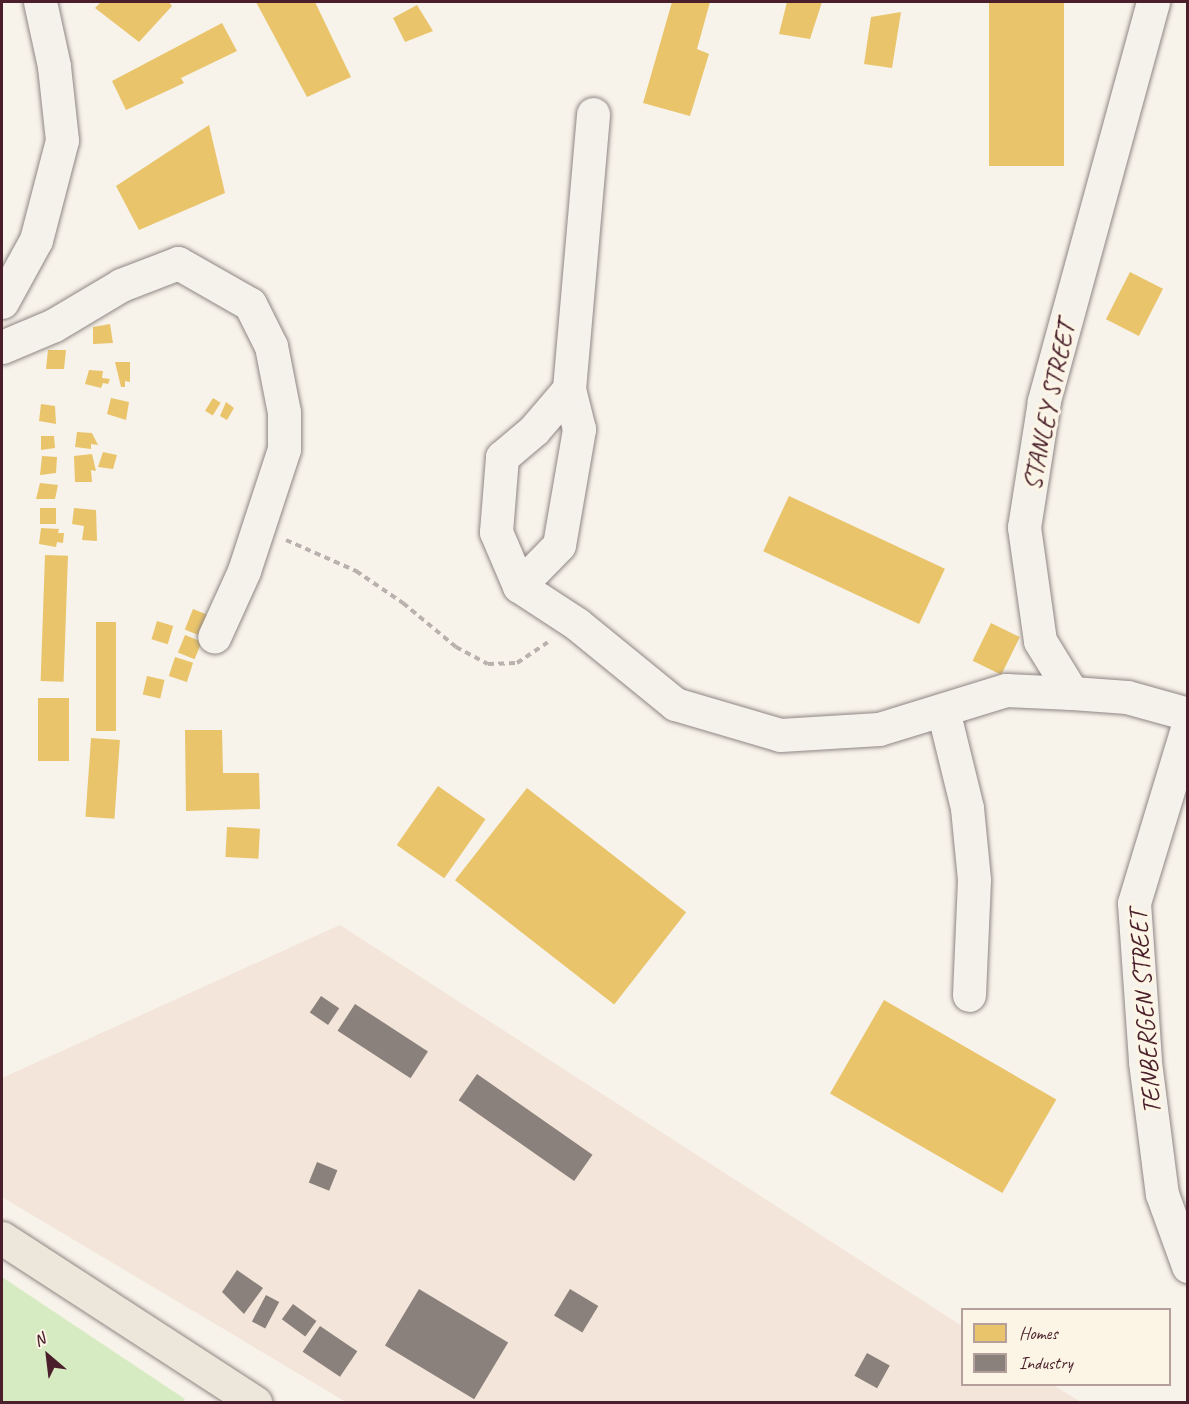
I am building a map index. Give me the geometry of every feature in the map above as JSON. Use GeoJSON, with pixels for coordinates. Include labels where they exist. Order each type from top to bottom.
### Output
{"type":"FeatureCollection","features":[{"type":"Feature","properties":{"kind":"main road"},"geometry":{"type":"LineString","coordinates":[[2,1238],[255,1402]]}},
{"type":"Feature","properties":{"kind":"street"},"geometry":{"type":"LineString","coordinates":[[2,303],[36,240],[62,140],[54,66],[40,2]]}},
{"type":"Feature","properties":{"kind":"street","name":"STANLEY STREET"},"geometry":{"type":"LineString","coordinates":[[1072,693],[1040,641],[1024,527],[1044,401],[1153,2]]}},
{"type":"Feature","properties":{"kind":"street"},"geometry":{"type":"LineString","coordinates":[[519,586],[559,545],[579,429],[569,389],[593,114]]}},
{"type":"Feature","properties":{"kind":"street"},"geometry":{"type":"LineString","coordinates":[[2,347],[54,325],[121,285],[178,263],[250,304],[271,346],[284,412],[284,449],[260,527],[214,637]]}},
{"type":"Feature","properties":{"kind":"street"},"geometry":{"type":"LineString","coordinates":[[569,389],[534,430],[502,457],[496,532],[519,586],[576,624],[675,704],[780,735],[879,729],[1006,690],[1127,698],[1188,714]]}},
{"type":"Feature","properties":{"kind":"street"},"geometry":{"type":"LineString","coordinates":[[943,710],[967,808],[974,880],[969,995]]}},
{"type":"Feature","properties":{"kind":"street","name":"TENBERGEN STREET"},"geometry":{"type":"LineString","coordinates":[[1188,724],[1134,903],[1145,1062],[1162,1194],[1188,1266]]}},
{"type":"Feature","properties":{"kind":"path"},"geometry":{"type":"LineString","coordinates":[[260,527],[356,571],[403,603],[456,647],[488,664],[517,663],[576,624]]}},
{"type":"Feature","properties":{"kind":"shaded area"},"geometry":{"type":"Polygon","coordinates":[[[340,925],[961,1325],[961,1386],[1055,1386],[1081,1402],[346,1402],[2,1197],[2,1078],[340,925]]]}},
{"type":"Feature","properties":{"kind":"green space"},"geometry":{"type":"Polygon","coordinates":[[[2,1277],[185,1399],[182,1402],[2,1402],[2,1277]]]}},
{"type":"Feature","properties":{"kind":"building: Homes"},"geometry":{"type":"Polygon","coordinates":[[[101,2],[169,2],[172,6],[139,42],[95,8],[101,2]]]}},
{"type":"Feature","properties":{"kind":"building: Homes"},"geometry":{"type":"Polygon","coordinates":[[[256,2],[315,2],[351,77],[307,97],[256,2]]]}},
{"type":"Feature","properties":{"kind":"building: Homes"},"geometry":{"type":"Polygon","coordinates":[[[672,2],[710,2],[697,49],[709,54],[690,116],[643,103],[672,2]]]}},
{"type":"Feature","properties":{"kind":"building: Homes"},"geometry":{"type":"Polygon","coordinates":[[[787,2],[822,2],[810,39],[779,34],[787,2]]]}},
{"type":"Feature","properties":{"kind":"building: Homes"},"geometry":{"type":"Polygon","coordinates":[[[989,2],[1064,2],[1064,166],[989,166],[989,2]]]}},
{"type":"Feature","properties":{"kind":"building: Homes"},"geometry":{"type":"Polygon","coordinates":[[[417,5],[433,31],[405,42],[393,18],[417,5]]]}},
{"type":"Feature","properties":{"kind":"building: Homes"},"geometry":{"type":"Polygon","coordinates":[[[901,12],[892,68],[864,64],[871,17],[901,12]]]}},
{"type":"Feature","properties":{"kind":"building: Homes"},"geometry":{"type":"Polygon","coordinates":[[[222,23],[237,51],[181,78],[184,83],[126,110],[112,81],[222,23]]]}},
{"type":"Feature","properties":{"kind":"building: Homes"},"geometry":{"type":"Polygon","coordinates":[[[209,125],[225,193],[139,230],[116,186],[209,125]]]}},
{"type":"Feature","properties":{"kind":"building: Homes"},"geometry":{"type":"Polygon","coordinates":[[[1130,272],[1163,289],[1139,336],[1106,319],[1130,272]]]}},
{"type":"Feature","properties":{"kind":"building: Homes"},"geometry":{"type":"Polygon","coordinates":[[[110,324],[113,343],[93,344],[93,327],[110,324]]]}},
{"type":"Feature","properties":{"kind":"building: Homes"},"geometry":{"type":"Polygon","coordinates":[[[48,350],[66,350],[64,369],[46,369],[48,350]]]}},
{"type":"Feature","properties":{"kind":"building: Homes"},"geometry":{"type":"Polygon","coordinates":[[[115,362],[130,362],[130,382],[125,381],[125,387],[121,387],[115,362]]]}},
{"type":"Feature","properties":{"kind":"building: Homes"},"geometry":{"type":"Polygon","coordinates":[[[89,370],[103,371],[102,378],[110,379],[108,384],[103,383],[101,388],[85,384],[89,370]]]}},
{"type":"Feature","properties":{"kind":"building: Homes"},"geometry":{"type":"Polygon","coordinates":[[[111,398],[129,402],[126,420],[107,414],[111,398]]]}},
{"type":"Feature","properties":{"kind":"building: Homes"},"geometry":{"type":"Polygon","coordinates":[[[213,398],[221,403],[213,415],[205,411],[213,398]]]}},
{"type":"Feature","properties":{"kind":"building: Homes"},"geometry":{"type":"Polygon","coordinates":[[[226,402],[234,408],[227,420],[220,416],[226,402]]]}},
{"type":"Feature","properties":{"kind":"building: Homes"},"geometry":{"type":"Polygon","coordinates":[[[41,404],[55,406],[56,424],[39,421],[41,404]]]}},
{"type":"Feature","properties":{"kind":"building: Homes"},"geometry":{"type":"Polygon","coordinates":[[[77,432],[92,433],[98,445],[91,444],[91,449],[75,447],[77,432]]]}},
{"type":"Feature","properties":{"kind":"building: Homes"},"geometry":{"type":"Polygon","coordinates":[[[41,436],[54,436],[55,448],[41,450],[41,436]]]}},
{"type":"Feature","properties":{"kind":"building: Homes"},"geometry":{"type":"Polygon","coordinates":[[[103,452],[117,455],[113,469],[98,467],[103,452]]]}},
{"type":"Feature","properties":{"kind":"building: Homes"},"geometry":{"type":"Polygon","coordinates":[[[92,454],[96,471],[91,470],[92,482],[75,482],[74,456],[92,454]]]}},
{"type":"Feature","properties":{"kind":"building: Homes"},"geometry":{"type":"Polygon","coordinates":[[[42,456],[57,457],[56,473],[40,475],[42,456]]]}},
{"type":"Feature","properties":{"kind":"building: Homes"},"geometry":{"type":"Polygon","coordinates":[[[40,483],[58,485],[55,499],[36,499],[40,483]]]}},
{"type":"Feature","properties":{"kind":"building: Homes"},"geometry":{"type":"Polygon","coordinates":[[[789,496],[945,569],[919,624],[763,551],[789,496]]]}},
{"type":"Feature","properties":{"kind":"building: Homes"},"geometry":{"type":"Polygon","coordinates":[[[40,508],[56,508],[56,524],[40,524],[40,508]]]}},
{"type":"Feature","properties":{"kind":"building: Homes"},"geometry":{"type":"Polygon","coordinates":[[[74,508],[96,510],[97,541],[82,540],[84,526],[72,524],[74,508]]]}},
{"type":"Feature","properties":{"kind":"building: Homes"},"geometry":{"type":"Polygon","coordinates":[[[41,528],[59,529],[58,533],[64,533],[63,543],[57,542],[56,547],[39,544],[41,528]]]}},
{"type":"Feature","properties":{"kind":"building: Homes"},"geometry":{"type":"Polygon","coordinates":[[[45,555],[68,556],[64,682],[41,681],[45,555]]]}},
{"type":"Feature","properties":{"kind":"building: Homes"},"geometry":{"type":"Polygon","coordinates":[[[193,609],[210,616],[201,636],[185,629],[193,609]]]}},
{"type":"Feature","properties":{"kind":"building: Homes"},"geometry":{"type":"Polygon","coordinates":[[[157,621],[173,626],[168,644],[151,639],[157,621]]]}},
{"type":"Feature","properties":{"kind":"building: Homes"},"geometry":{"type":"Polygon","coordinates":[[[96,622],[116,622],[116,731],[96,731],[96,622]]]}},
{"type":"Feature","properties":{"kind":"building: Homes"},"geometry":{"type":"Polygon","coordinates":[[[991,623],[1020,637],[1001,675],[973,661],[991,623]]]}},
{"type":"Feature","properties":{"kind":"building: Homes"},"geometry":{"type":"Polygon","coordinates":[[[185,635],[202,642],[195,659],[178,653],[185,635]]]}},
{"type":"Feature","properties":{"kind":"building: Homes"},"geometry":{"type":"Polygon","coordinates":[[[175,657],[193,663],[187,682],[169,676],[175,657]]]}},
{"type":"Feature","properties":{"kind":"building: Homes"},"geometry":{"type":"Polygon","coordinates":[[[147,676],[165,680],[160,699],[143,695],[147,676]]]}},
{"type":"Feature","properties":{"kind":"building: Homes"},"geometry":{"type":"Polygon","coordinates":[[[38,698],[69,698],[69,761],[38,761],[38,698]]]}},
{"type":"Feature","properties":{"kind":"building: Homes"},"geometry":{"type":"Polygon","coordinates":[[[185,730],[222,730],[223,773],[259,773],[260,809],[186,811],[185,730]]]}},
{"type":"Feature","properties":{"kind":"building: Homes"},"geometry":{"type":"Polygon","coordinates":[[[91,738],[120,740],[114,819],[85,817],[91,738]]]}},
{"type":"Feature","properties":{"kind":"building: Homes"},"geometry":{"type":"Polygon","coordinates":[[[438,786],[486,819],[444,878],[397,845],[438,786]]]}},
{"type":"Feature","properties":{"kind":"building: Homes"},"geometry":{"type":"Polygon","coordinates":[[[527,788],[686,912],[614,1005],[455,880],[527,788]]]}},
{"type":"Feature","properties":{"kind":"building: Homes"},"geometry":{"type":"Polygon","coordinates":[[[227,827],[260,829],[258,859],[225,857],[227,827]]]}},
{"type":"Feature","properties":{"kind":"building: Homes"},"geometry":{"type":"Polygon","coordinates":[[[884,1000],[1056,1100],[1002,1193],[830,1094],[884,1000]]]}},
{"type":"Feature","properties":{"kind":"building: Industry"},"geometry":{"type":"Polygon","coordinates":[[[321,996],[339,1008],[328,1025],[310,1013],[321,996]]]}},
{"type":"Feature","properties":{"kind":"building: Industry"},"geometry":{"type":"Polygon","coordinates":[[[355,1004],[428,1051],[411,1078],[338,1031],[355,1004]]]}},
{"type":"Feature","properties":{"kind":"building: Industry"},"geometry":{"type":"Polygon","coordinates":[[[477,1074],[593,1155],[574,1181],[459,1100],[477,1074]]]}},
{"type":"Feature","properties":{"kind":"building: Industry"},"geometry":{"type":"Polygon","coordinates":[[[317,1162],[337,1170],[329,1191],[309,1182],[317,1162]]]}},
{"type":"Feature","properties":{"kind":"building: Industry"},"geometry":{"type":"Polygon","coordinates":[[[237,1270],[263,1288],[244,1314],[222,1292],[237,1270]]]}},
{"type":"Feature","properties":{"kind":"building: Industry"},"geometry":{"type":"Polygon","coordinates":[[[419,1289],[508,1343],[474,1399],[385,1346],[419,1289]]]}},
{"type":"Feature","properties":{"kind":"building: Industry"},"geometry":{"type":"Polygon","coordinates":[[[570,1289],[598,1306],[582,1333],[554,1316],[570,1289]]]}},
{"type":"Feature","properties":{"kind":"building: Industry"},"geometry":{"type":"Polygon","coordinates":[[[266,1295],[279,1302],[265,1329],[252,1321],[266,1295]]]}},
{"type":"Feature","properties":{"kind":"building: Industry"},"geometry":{"type":"Polygon","coordinates":[[[293,1304],[316,1321],[305,1336],[282,1319],[293,1304]]]}},
{"type":"Feature","properties":{"kind":"building: Industry"},"geometry":{"type":"Polygon","coordinates":[[[320,1326],[357,1351],[340,1377],[303,1352],[320,1326]]]}},
{"type":"Feature","properties":{"kind":"building: Industry"},"geometry":{"type":"Polygon","coordinates":[[[867,1353],[890,1366],[877,1388],[854,1376],[867,1353]]]}}]}
